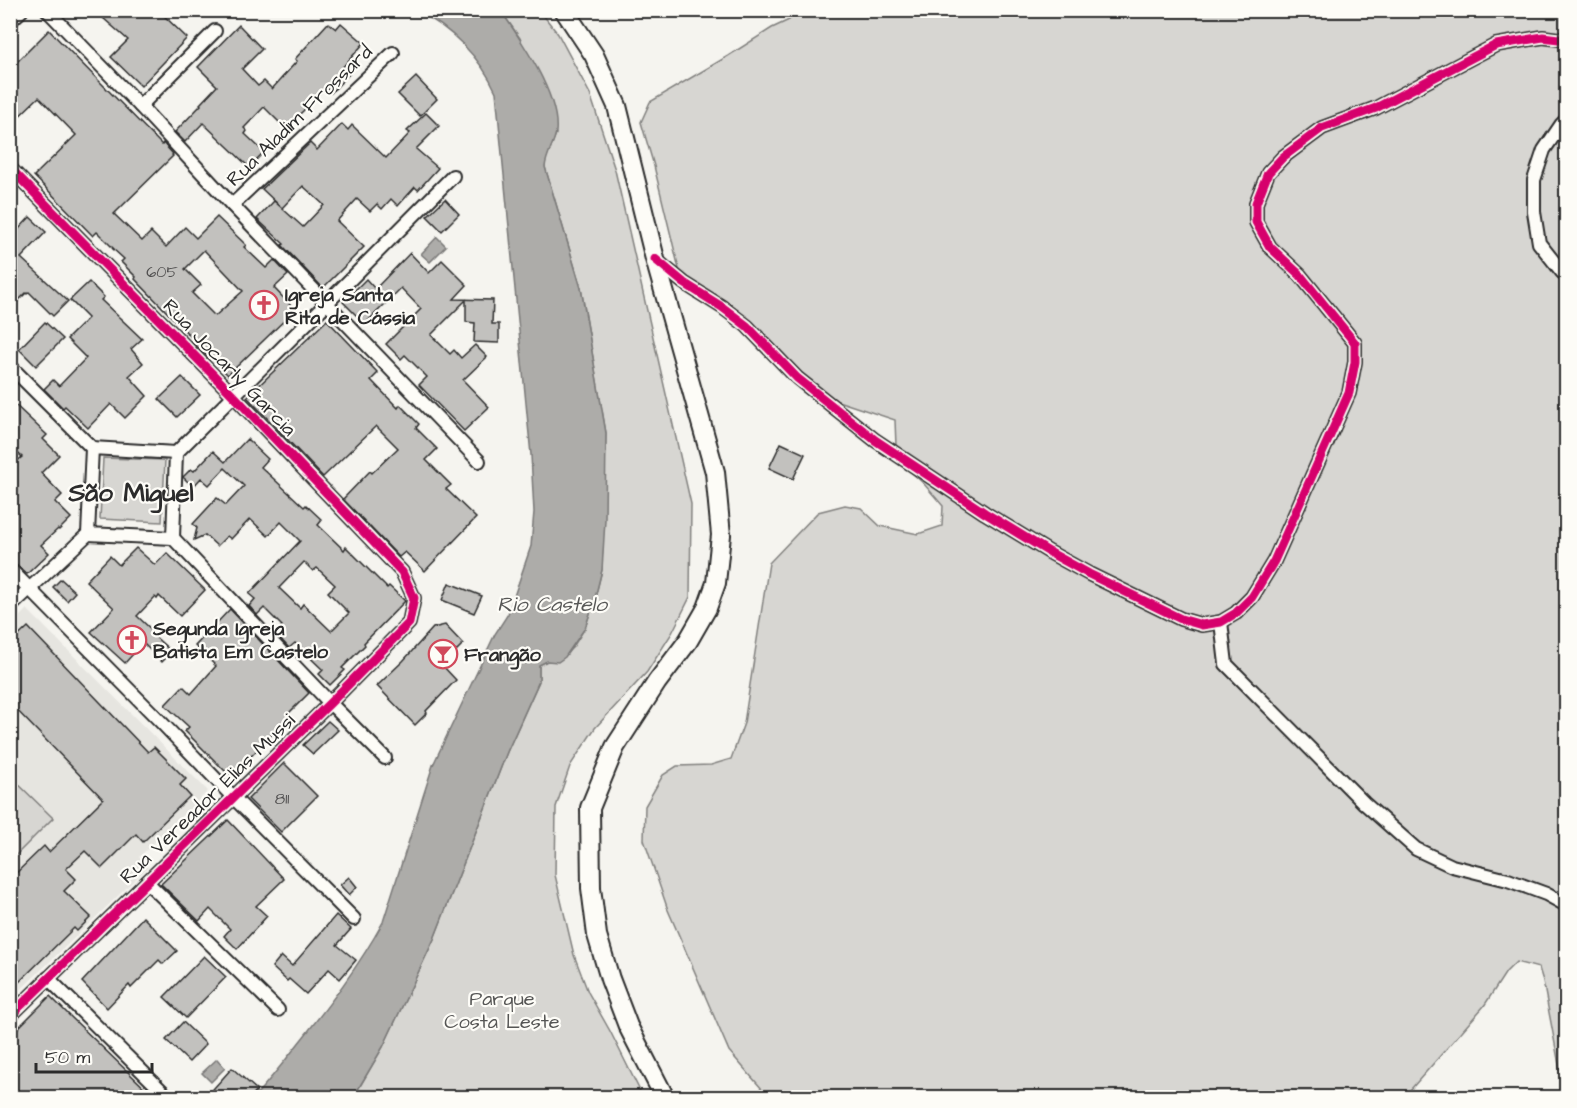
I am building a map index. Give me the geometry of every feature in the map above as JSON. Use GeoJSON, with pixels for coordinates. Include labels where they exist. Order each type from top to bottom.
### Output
{"type":"FeatureCollection","features":[{"type":"Feature","properties":{"kind":"main road"},"geometry":{"type":"LineString","coordinates":[[564,10],[594,55],[617,106],[655,259],[715,472],[721,535],[716,583],[707,608],[688,641],[657,682],[615,747],[590,808],[591,888],[597,935],[610,979],[628,1026],[665,1098]]}},
{"type":"Feature","properties":{"kind":"street"},"geometry":{"type":"LineString","coordinates":[[10,21],[22,10]]}},
{"type":"Feature","properties":{"kind":"street"},"geometry":{"type":"LineString","coordinates":[[47,10],[479,461]]}},
{"type":"Feature","properties":{"kind":"street"},"geometry":{"type":"LineString","coordinates":[[140,106],[215,31]]}},
{"type":"Feature","properties":{"kind":"street"},"geometry":{"type":"LineString","coordinates":[[655,259],[684,283],[747,326],[797,378],[875,440],[985,513],[1089,574],[1181,619],[1202,625],[1221,622],[1236,613],[1252,597],[1274,561],[1349,393],[1355,362],[1355,343],[1300,275],[1270,247],[1256,222],[1256,203],[1268,173],[1283,157],[1322,128],[1376,108],[1496,45],[1543,37],[1566,40]]}},
{"type":"Feature","properties":{"kind":"street","name":"Rua Aladim Frossard"},"geometry":{"type":"LineString","coordinates":[[232,205],[393,53]]}},
{"type":"Feature","properties":{"kind":"street"},"geometry":{"type":"LineString","coordinates":[[1566,120],[1544,150],[1534,180],[1534,212],[1539,243],[1566,275]]}},
{"type":"Feature","properties":{"kind":"street","name":"Rua Jocarly Garcia"},"geometry":{"type":"LineString","coordinates":[[10,168],[402,572],[414,598]]}},
{"type":"Feature","properties":{"kind":"street"},"geometry":{"type":"LineString","coordinates":[[173,538],[176,453],[453,176]]}},
{"type":"Feature","properties":{"kind":"street"},"geometry":{"type":"LineString","coordinates":[[10,366],[92,448],[176,453]]}},
{"type":"Feature","properties":{"kind":"street"},"geometry":{"type":"LineString","coordinates":[[10,607],[88,534],[92,448]]}},
{"type":"Feature","properties":{"kind":"street"},"geometry":{"type":"LineString","coordinates":[[88,534],[173,538],[385,758]]}},
{"type":"Feature","properties":{"kind":"street"},"geometry":{"type":"LineString","coordinates":[[10,569],[354,919]]}},
{"type":"Feature","properties":{"kind":"street","name":"Rua Vereador Elias Mussi"},"geometry":{"type":"LineString","coordinates":[[10,1016],[410,623],[414,598]]}},
{"type":"Feature","properties":{"kind":"street"},"geometry":{"type":"LineString","coordinates":[[1221,622],[1226,664],[1364,802],[1416,849],[1452,866],[1537,890],[1566,905]]}},
{"type":"Feature","properties":{"kind":"street"},"geometry":{"type":"LineString","coordinates":[[147,882],[278,1010]]}},
{"type":"Feature","properties":{"kind":"street"},"geometry":{"type":"LineString","coordinates":[[48,978],[169,1098]]}},
{"type":"Feature","properties":{"kind":"shaded area"},"geometry":{"type":"Polygon","coordinates":[[[27,609],[208,791],[139,857],[148,867],[11,999],[10,626],[27,609]]]}},
{"type":"Feature","properties":{"kind":"green space","name":"Parque Costa Leste"},"geometry":{"type":"Polygon","coordinates":[[[501,11],[540,11],[558,34],[590,94],[615,170],[691,504],[690,597],[672,633],[647,672],[595,728],[570,766],[556,807],[555,875],[574,955],[588,992],[643,1097],[353,1098],[383,1047],[434,939],[507,752],[539,681],[539,665],[547,661],[558,661],[573,647],[585,628],[602,570],[606,433],[581,288],[545,167],[545,161],[556,134],[520,38],[501,11]]]}},
{"type":"Feature","properties":{"kind":"green space"},"geometry":{"type":"Polygon","coordinates":[[[799,11],[1566,11],[1566,1090],[1564,1091],[1539,968],[1516,962],[1506,972],[1484,1006],[1404,1097],[769,1097],[729,1051],[668,910],[644,840],[645,806],[663,775],[677,766],[711,765],[731,759],[744,723],[769,563],[818,512],[845,505],[861,508],[880,526],[918,534],[942,526],[943,506],[906,467],[896,446],[895,420],[814,393],[737,318],[685,283],[679,269],[641,122],[650,102],[789,20],[799,11]]]}},
{"type":"Feature","properties":{"kind":"green space"},"geometry":{"type":"Polygon","coordinates":[[[103,458],[165,460],[162,522],[100,519],[103,458]]]}},
{"type":"Feature","properties":{"kind":"green space"},"geometry":{"type":"Polygon","coordinates":[[[10,776],[53,818],[11,860],[10,860],[10,776]]]}},
{"type":"Feature","properties":{"kind":"water","name":"Rio Castelo"},"geometry":{"type":"Polygon","coordinates":[[[417,11],[501,11],[538,69],[552,102],[556,118],[556,132],[545,167],[581,288],[606,433],[602,570],[585,628],[565,657],[558,662],[547,661],[539,665],[539,681],[507,752],[434,939],[383,1047],[357,1091],[353,1097],[254,1097],[332,1000],[354,970],[383,922],[433,765],[495,634],[508,614],[531,546],[534,512],[531,455],[496,92],[482,67],[463,45],[441,26],[417,11]]]}},
{"type":"Feature","properties":{"kind":"water"},"geometry":{"type":"Polygon","coordinates":[[[437,237],[446,246],[430,262],[421,254],[437,237]]]}},
{"type":"Feature","properties":{"kind":"water"},"geometry":{"type":"Polygon","coordinates":[[[217,1059],[225,1068],[211,1082],[202,1073],[217,1059]]]}},
{"type":"Feature","properties":{"kind":"building"},"geometry":{"type":"Polygon","coordinates":[[[94,10],[159,11],[187,38],[141,86],[111,57],[128,40],[94,10]]]}},
{"type":"Feature","properties":{"kind":"building"},"geometry":{"type":"Polygon","coordinates":[[[328,23],[336,29],[341,23],[364,43],[342,68],[349,74],[331,93],[325,87],[285,128],[264,107],[244,128],[247,131],[245,134],[264,152],[249,167],[203,123],[185,142],[175,132],[217,86],[198,67],[239,25],[262,49],[242,69],[258,86],[264,81],[272,89],[297,61],[295,59],[328,23]]]}},
{"type":"Feature","properties":{"kind":"building"},"geometry":{"type":"Polygon","coordinates":[[[49,30],[173,154],[114,214],[142,241],[151,232],[166,247],[185,227],[196,238],[217,217],[266,268],[274,260],[288,275],[274,288],[295,310],[228,375],[191,341],[193,339],[135,279],[136,277],[121,262],[124,259],[97,232],[93,236],[34,176],[76,135],[39,97],[10,125],[10,55],[17,62],[49,30]],[[204,250],[185,269],[201,285],[192,293],[215,316],[243,291],[204,250]]]}},
{"type":"Feature","properties":{"kind":"building"},"geometry":{"type":"Polygon","coordinates":[[[416,77],[437,99],[420,116],[398,94],[416,77]]]}},
{"type":"Feature","properties":{"kind":"building"},"geometry":{"type":"Polygon","coordinates":[[[426,113],[439,126],[416,149],[438,168],[418,190],[415,187],[398,206],[391,199],[382,209],[377,204],[370,211],[357,199],[337,221],[364,247],[323,288],[282,245],[284,244],[257,219],[274,201],[303,227],[324,205],[303,186],[282,208],[262,189],[310,143],[317,150],[342,124],[348,130],[352,125],[386,158],[410,133],[407,131],[426,113]]]}},
{"type":"Feature","properties":{"kind":"building"},"geometry":{"type":"Polygon","coordinates":[[[445,199],[459,214],[442,231],[427,216],[445,199]]]}},
{"type":"Feature","properties":{"kind":"building"},"geometry":{"type":"Polygon","coordinates":[[[30,217],[46,232],[21,258],[68,301],[53,316],[29,292],[10,309],[10,224],[17,231],[30,217]]]}},
{"type":"Feature","properties":{"kind":"building"},"geometry":{"type":"Polygon","coordinates":[[[410,253],[429,273],[442,260],[467,285],[454,299],[493,300],[492,324],[499,324],[499,343],[474,342],[475,323],[466,322],[466,300],[431,335],[450,354],[454,350],[461,358],[475,345],[487,357],[463,380],[489,407],[464,431],[419,385],[427,377],[405,355],[401,359],[386,344],[421,309],[401,288],[365,324],[343,302],[366,279],[375,289],[410,253]]]}},
{"type":"Feature","properties":{"kind":"building"},"geometry":{"type":"Polygon","coordinates":[[[89,282],[104,297],[101,300],[142,339],[131,349],[143,363],[129,376],[147,396],[125,418],[111,404],[88,428],[44,389],[53,380],[59,386],[86,358],[67,339],[88,318],[70,300],[89,282]]]}},
{"type":"Feature","properties":{"kind":"building"},"geometry":{"type":"Polygon","coordinates":[[[327,320],[378,373],[371,380],[398,408],[400,405],[419,424],[416,428],[437,449],[426,460],[451,485],[446,489],[476,518],[425,571],[405,552],[399,557],[343,499],[370,471],[372,473],[398,448],[376,426],[323,477],[247,397],[327,320]]]}},
{"type":"Feature","properties":{"kind":"building"},"geometry":{"type":"Polygon","coordinates":[[[45,322],[63,339],[36,366],[19,349],[45,322]]]}},
{"type":"Feature","properties":{"kind":"building"},"geometry":{"type":"Polygon","coordinates":[[[182,377],[200,395],[177,417],[159,399],[182,377]]]}},
{"type":"Feature","properties":{"kind":"building"},"geometry":{"type":"Polygon","coordinates":[[[10,400],[47,435],[43,439],[59,455],[41,473],[62,495],[55,502],[71,518],[41,545],[49,553],[27,574],[10,560],[10,467],[22,457],[10,446],[10,400]]]}},
{"type":"Feature","properties":{"kind":"building"},"geometry":{"type":"Polygon","coordinates":[[[247,439],[268,459],[261,467],[304,507],[306,505],[322,520],[318,525],[344,550],[346,547],[387,588],[389,586],[405,601],[364,643],[365,645],[342,668],[345,670],[330,685],[319,674],[323,670],[295,643],[289,648],[275,633],[282,626],[264,608],[257,615],[249,606],[255,599],[249,594],[300,541],[281,522],[268,536],[250,519],[231,539],[227,536],[217,546],[205,535],[194,540],[197,528],[193,524],[217,498],[226,505],[244,486],[225,468],[209,485],[201,478],[193,487],[183,477],[191,469],[194,471],[213,451],[225,462],[247,439]],[[304,562],[279,588],[300,608],[303,604],[331,631],[349,613],[328,592],[335,585],[317,568],[313,571],[304,562]]]}},
{"type":"Feature","properties":{"kind":"building"},"geometry":{"type":"Polygon","coordinates":[[[781,443],[805,454],[793,479],[769,468],[781,443]]]}},
{"type":"Feature","properties":{"kind":"building"},"geometry":{"type":"Polygon","coordinates":[[[136,548],[155,565],[167,553],[205,590],[180,616],[159,596],[157,599],[155,597],[137,616],[172,652],[162,662],[143,643],[125,663],[91,632],[114,608],[86,581],[110,556],[119,565],[136,548]]]}},
{"type":"Feature","properties":{"kind":"building"},"geometry":{"type":"Polygon","coordinates":[[[61,579],[75,592],[67,601],[53,587],[61,579]]]}},
{"type":"Feature","properties":{"kind":"building"},"geometry":{"type":"Polygon","coordinates":[[[449,583],[482,596],[474,613],[442,600],[449,583]]]}},
{"type":"Feature","properties":{"kind":"building"},"geometry":{"type":"Polygon","coordinates":[[[230,609],[309,693],[231,777],[185,731],[189,727],[165,705],[183,686],[191,694],[216,666],[195,646],[230,609]]]}},
{"type":"Feature","properties":{"kind":"building"},"geometry":{"type":"Polygon","coordinates":[[[445,625],[463,644],[442,665],[456,680],[415,725],[377,686],[433,628],[445,625]]]}},
{"type":"Feature","properties":{"kind":"building"},"geometry":{"type":"Polygon","coordinates":[[[28,627],[148,752],[154,747],[186,779],[180,785],[190,796],[143,842],[136,834],[102,868],[85,851],[66,869],[76,879],[64,891],[91,917],[77,931],[74,928],[17,984],[10,977],[10,879],[44,846],[49,852],[103,799],[10,703],[10,644],[28,627]]]}},
{"type":"Feature","properties":{"kind":"building"},"geometry":{"type":"Polygon","coordinates":[[[328,721],[338,730],[313,754],[303,745],[328,721]]]}},
{"type":"Feature","properties":{"kind":"building"},"geometry":{"type":"Polygon","coordinates":[[[284,763],[317,796],[281,832],[248,799],[284,763]]]}},
{"type":"Feature","properties":{"kind":"building"},"geometry":{"type":"Polygon","coordinates":[[[228,820],[284,879],[256,906],[267,916],[237,949],[224,936],[230,929],[210,909],[199,921],[161,884],[228,820]]]}},
{"type":"Feature","properties":{"kind":"building"},"geometry":{"type":"Polygon","coordinates":[[[349,877],[357,887],[349,895],[340,885],[349,877]]]}},
{"type":"Feature","properties":{"kind":"building"},"geometry":{"type":"Polygon","coordinates":[[[336,915],[351,929],[337,945],[356,960],[340,979],[329,969],[306,994],[272,967],[281,956],[292,966],[336,915]]]}},
{"type":"Feature","properties":{"kind":"building"},"geometry":{"type":"Polygon","coordinates":[[[143,917],[177,951],[163,964],[159,960],[131,988],[129,985],[107,1008],[82,982],[143,917]]]}},
{"type":"Feature","properties":{"kind":"building"},"geometry":{"type":"Polygon","coordinates":[[[204,956],[226,977],[186,1018],[164,997],[204,956]]]}},
{"type":"Feature","properties":{"kind":"building"},"geometry":{"type":"Polygon","coordinates":[[[50,996],[155,1098],[10,1098],[10,1036],[50,996]]]}},
{"type":"Feature","properties":{"kind":"building"},"geometry":{"type":"Polygon","coordinates":[[[183,1022],[206,1044],[189,1062],[166,1040],[183,1022]]]}},
{"type":"Feature","properties":{"kind":"building"},"geometry":{"type":"Polygon","coordinates":[[[232,1068],[257,1090],[250,1098],[205,1098],[232,1068]]]}},
{"type":"Feature","properties":{"kind":"cycle path"},"geometry":{"type":"LineString","coordinates":[[655,259],[684,283],[747,326],[797,378],[875,440],[985,513],[1089,574],[1181,619],[1202,625],[1221,622],[1236,613],[1252,597],[1274,561],[1349,393],[1355,362],[1355,343],[1300,275],[1270,247],[1256,222],[1256,203],[1268,173],[1283,157],[1322,128],[1376,108],[1496,45],[1543,37],[1566,40]]}},
{"type":"Feature","properties":{"kind":"cycle path"},"geometry":{"type":"LineString","coordinates":[[10,168],[233,395],[402,572],[414,598],[409,623],[10,1016]]}},
{"type":"Feature","properties":{"kind":"place","name":"Igreja Santa Rita de Cássia"},"geometry":{"type":"Point","coordinates":[264,305]}},
{"type":"Feature","properties":{"kind":"place","name":"Segunda Igreja Batista Em Castelo"},"geometry":{"type":"Point","coordinates":[132,640]}},
{"type":"Feature","properties":{"kind":"place","name":"Frangão"},"geometry":{"type":"Point","coordinates":[443,654]}},
{"type":"Feature","properties":{"kind":"district","name":"São Miguel"},"geometry":{"type":"Point","coordinates":[131,492]}}]}
